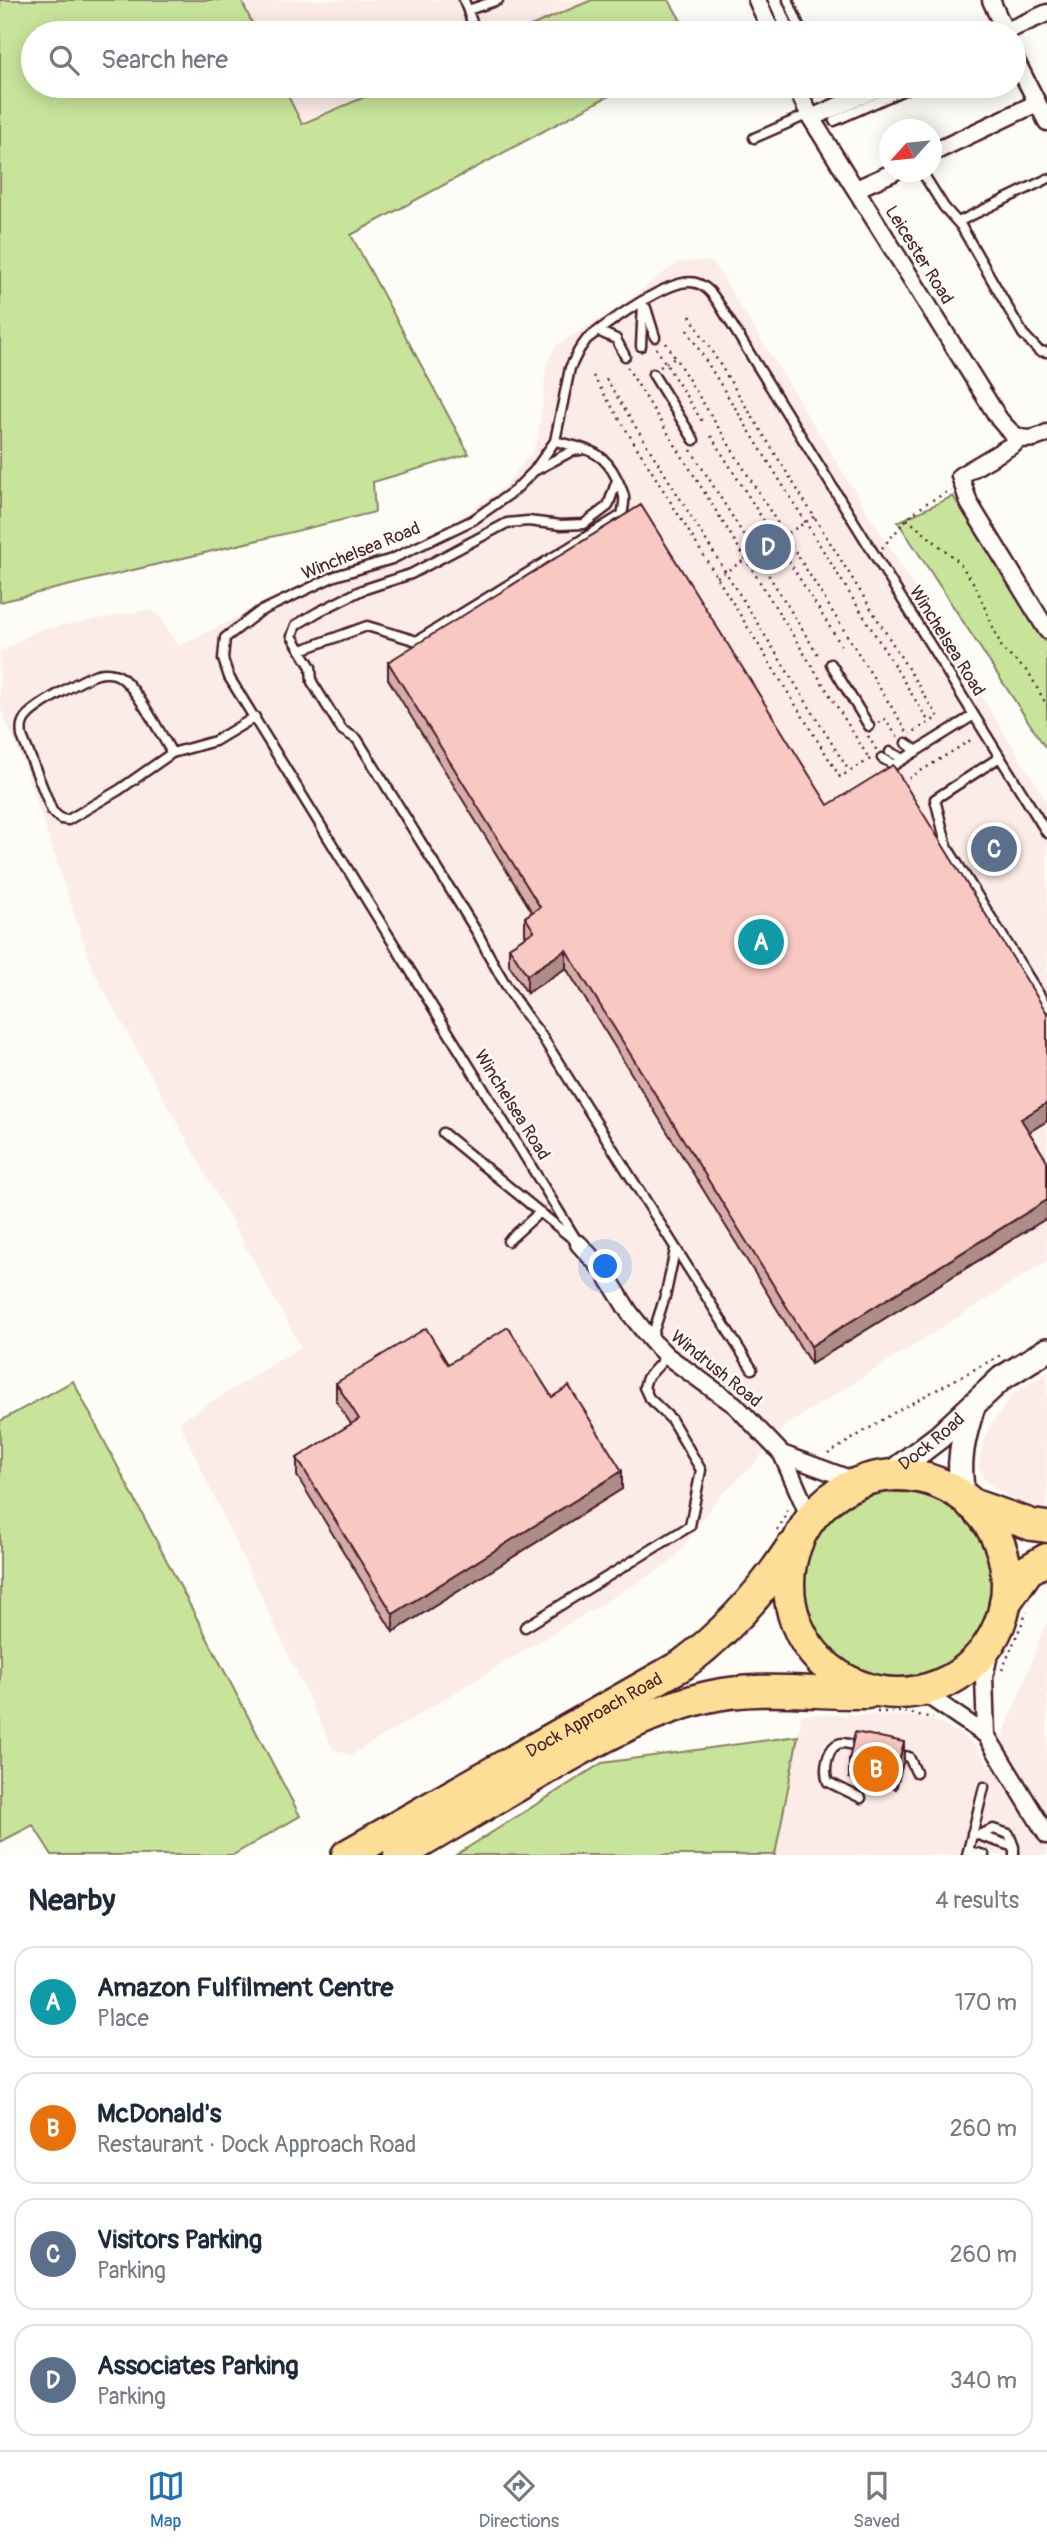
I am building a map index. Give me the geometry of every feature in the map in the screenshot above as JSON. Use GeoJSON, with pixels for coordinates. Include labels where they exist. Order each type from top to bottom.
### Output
{"type":"FeatureCollection","features":[{"type":"Feature","properties":{"kind":"highway"},"geometry":{"type":"LineString","coordinates":[[1017,1606],[998,1542],[987,1521],[967,1501],[947,1487],[909,1476],[889,1475],[858,1482],[835,1495],[807,1524],[790,1568],[789,1587],[797,1626],[818,1659],[850,1683],[869,1690],[877,1703],[943,1684],[963,1672],[980,1656],[1017,1606],[1028,1570],[1047,1559]]}},
{"type":"Feature","properties":{"kind":"highway"},"geometry":{"type":"LineString","coordinates":[[967,1501],[1032,1525],[1047,1527]]}},
{"type":"Feature","properties":{"kind":"highway","name":"Dock Approach Road"},"geometry":{"type":"LineString","coordinates":[[347,1855],[682,1665],[708,1645],[773,1575],[807,1524]]}},
{"type":"Feature","properties":{"kind":"highway","name":"Dock Approach Road"},"geometry":{"type":"LineString","coordinates":[[399,1855],[617,1730],[708,1697],[788,1689],[835,1693],[877,1703]]}},
{"type":"Feature","properties":{"kind":"street"},"geometry":{"type":"LineString","coordinates":[[757,0],[767,21]]}},
{"type":"Feature","properties":{"kind":"street"},"geometry":{"type":"LineString","coordinates":[[991,0],[1000,21]]}},
{"type":"Feature","properties":{"kind":"street"},"geometry":{"type":"LineString","coordinates":[[1026,22],[1047,13]]}},
{"type":"Feature","properties":{"kind":"street"},"geometry":{"type":"LineString","coordinates":[[1026,81],[1047,122]]}},
{"type":"Feature","properties":{"kind":"street","name":"Leicester Road"},"geometry":{"type":"LineString","coordinates":[[802,98],[810,116],[999,419],[1009,431],[1019,437]]}},
{"type":"Feature","properties":{"kind":"street"},"geometry":{"type":"LineString","coordinates":[[810,116],[848,108],[864,98]]}},
{"type":"Feature","properties":{"kind":"street"},"geometry":{"type":"LineString","coordinates":[[942,148],[1037,103]]}},
{"type":"Feature","properties":{"kind":"street"},"geometry":{"type":"LineString","coordinates":[[856,190],[879,179]]}},
{"type":"Feature","properties":{"kind":"street"},"geometry":{"type":"LineString","coordinates":[[1047,433],[1030,440],[1019,437],[1014,444],[960,476],[969,503],[1047,630]]}},
{"type":"Feature","properties":{"kind":"street","name":"Windrush Road"},"geometry":{"type":"LineString","coordinates":[[579,1244],[603,1270],[629,1312],[651,1340],[667,1356],[735,1405],[782,1454],[807,1524]]}},
{"type":"Feature","properties":{"kind":"street","name":"Dock Road"},"geometry":{"type":"LineString","coordinates":[[889,1475],[921,1451],[1002,1378],[1047,1350]]}},
{"type":"Feature","properties":{"kind":"street","name":"Dock Road"},"geometry":{"type":"LineString","coordinates":[[967,1501],[959,1478],[959,1460],[973,1406]]}},
{"type":"Feature","properties":{"kind":"street","name":"Windrush Road"},"geometry":{"type":"LineString","coordinates":[[782,1454],[858,1482]]}},
{"type":"Feature","properties":{"kind":"street"},"geometry":{"type":"LineString","coordinates":[[986,1735],[984,1677],[993,1637]]}},
{"type":"Feature","properties":{"kind":"street"},"geometry":{"type":"LineString","coordinates":[[921,1691],[986,1735],[1047,1835]]}},
{"type":"Feature","properties":{"kind":"lane"},"geometry":{"type":"LineString","coordinates":[[464,0],[472,21]]}},
{"type":"Feature","properties":{"kind":"lane"},"geometry":{"type":"LineString","coordinates":[[468,10],[498,0]]}},
{"type":"Feature","properties":{"kind":"lane"},"geometry":{"type":"LineString","coordinates":[[788,0],[797,21]]}},
{"type":"Feature","properties":{"kind":"lane"},"geometry":{"type":"LineString","coordinates":[[834,121],[848,108],[878,98]]}},
{"type":"Feature","properties":{"kind":"lane"},"geometry":{"type":"LineString","coordinates":[[754,138],[810,116]]}},
{"type":"Feature","properties":{"kind":"lane"},"geometry":{"type":"LineString","coordinates":[[958,222],[1047,179]]}},
{"type":"Feature","properties":{"kind":"lane"},"geometry":{"type":"LineString","coordinates":[[928,182],[944,207],[958,222],[1023,334],[1039,351],[1047,352]]}},
{"type":"Feature","properties":{"kind":"lane","name":"Winchelsea Road"},"geometry":{"type":"LineString","coordinates":[[579,1244],[229,677],[223,659],[225,638],[259,612],[308,588],[335,576],[392,559],[473,520],[495,506],[534,471],[555,441],[570,368],[579,350],[598,331],[643,302],[676,284],[687,281],[698,283],[710,291],[1047,833]]}},
{"type":"Feature","properties":{"kind":"lane"},"geometry":{"type":"LineString","coordinates":[[643,302],[653,338]]}},
{"type":"Feature","properties":{"kind":"lane"},"geometry":{"type":"LineString","coordinates":[[641,346],[643,302]]}},
{"type":"Feature","properties":{"kind":"lane"},"geometry":{"type":"LineString","coordinates":[[598,331],[616,339],[625,356]]}},
{"type":"Feature","properties":{"kind":"lane"},"geometry":{"type":"LineString","coordinates":[[653,374],[692,444]]}},
{"type":"Feature","properties":{"kind":"lane"},"geometry":{"type":"LineString","coordinates":[[301,650],[367,626],[417,641],[622,515],[626,496],[604,458],[555,441]]}},
{"type":"Feature","properties":{"kind":"lane"},"geometry":{"type":"LineString","coordinates":[[534,471],[572,451],[584,449]]}},
{"type":"Feature","properties":{"kind":"lane"},"geometry":{"type":"LineString","coordinates":[[617,480],[608,506],[584,524],[561,525],[528,520],[507,523],[411,573],[362,590],[318,612],[296,625],[292,636],[311,667],[312,682],[342,730],[357,739],[472,925],[494,967],[541,1035],[752,1369]]}},
{"type":"Feature","properties":{"kind":"lane"},"geometry":{"type":"LineString","coordinates":[[831,664],[870,727]]}},
{"type":"Feature","properties":{"kind":"lane"},"geometry":{"type":"LineString","coordinates":[[172,753],[130,686],[120,676],[109,673],[90,677],[41,705],[26,716],[21,725],[22,736],[52,811],[61,819],[68,820],[120,790],[172,753],[215,741],[255,717]]}},
{"type":"Feature","properties":{"kind":"lane"},"geometry":{"type":"LineString","coordinates":[[882,758],[894,765],[974,715]]}},
{"type":"Feature","properties":{"kind":"lane"},"geometry":{"type":"LineString","coordinates":[[903,742],[917,751]]}},
{"type":"Feature","properties":{"kind":"lane"},"geometry":{"type":"LineString","coordinates":[[890,752],[904,759]]}},
{"type":"Feature","properties":{"kind":"lane"},"geometry":{"type":"LineString","coordinates":[[1000,757],[935,799],[947,847],[1047,1007]]}},
{"type":"Feature","properties":{"kind":"lane"},"geometry":{"type":"LineString","coordinates":[[443,1133],[579,1244]]}},
{"type":"Feature","properties":{"kind":"lane"},"geometry":{"type":"LineString","coordinates":[[508,1241],[540,1212]]}},
{"type":"Feature","properties":{"kind":"lane"},"geometry":{"type":"LineString","coordinates":[[651,1340],[666,1293],[675,1250]]}},
{"type":"Feature","properties":{"kind":"lane"},"geometry":{"type":"LineString","coordinates":[[525,1627],[690,1525],[701,1470],[671,1419],[649,1398],[644,1387],[647,1378],[667,1356]]}},
{"type":"Feature","properties":{"kind":"lane"},"geometry":{"type":"LineString","coordinates":[[861,1798],[828,1782],[825,1770],[831,1750],[841,1743],[868,1749]]}},
{"type":"Feature","properties":{"kind":"lane"},"geometry":{"type":"LineString","coordinates":[[882,1752],[909,1757],[916,1772]]}},
{"type":"Feature","properties":{"kind":"lane"},"geometry":{"type":"LineString","coordinates":[[984,1787],[975,1824],[977,1834],[968,1853],[984,1855]]}},
{"type":"Feature","properties":{"kind":"lane"},"geometry":{"type":"LineString","coordinates":[[977,1834],[1014,1851]]}},
{"type":"Feature","properties":{"kind":"path"},"geometry":{"type":"LineString","coordinates":[[666,343],[908,735],[938,717],[690,316]]}},
{"type":"Feature","properties":{"kind":"path"},"geometry":{"type":"LineString","coordinates":[[687,330],[929,722]]}},
{"type":"Feature","properties":{"kind":"path"},"geometry":{"type":"LineString","coordinates":[[653,338],[703,423]]}},
{"type":"Feature","properties":{"kind":"path"},"geometry":{"type":"LineString","coordinates":[[626,367],[872,764]]}},
{"type":"Feature","properties":{"kind":"path"},"geometry":{"type":"LineString","coordinates":[[593,376],[840,776],[879,754],[870,727],[885,719],[903,742]]}},
{"type":"Feature","properties":{"kind":"path"},"geometry":{"type":"LineString","coordinates":[[606,379],[849,771]]}},
{"type":"Feature","properties":{"kind":"path"},"geometry":{"type":"LineString","coordinates":[[711,436],[841,645]]}},
{"type":"Feature","properties":{"kind":"path"},"geometry":{"type":"LineString","coordinates":[[692,444],[755,554],[820,658]]}},
{"type":"Feature","properties":{"kind":"path"},"geometry":{"type":"LineString","coordinates":[[887,544],[907,519],[953,489],[960,476]]}},
{"type":"Feature","properties":{"kind":"path"},"geometry":{"type":"LineString","coordinates":[[717,577],[814,517]]}},
{"type":"Feature","properties":{"kind":"path"},"geometry":{"type":"LineString","coordinates":[[907,519],[957,561],[975,584],[1003,650],[1028,673],[1047,706]]}},
{"type":"Feature","properties":{"kind":"path"},"geometry":{"type":"LineString","coordinates":[[903,782],[985,732]]}},
{"type":"Feature","properties":{"kind":"path"},"geometry":{"type":"LineString","coordinates":[[825,1455],[833,1453],[897,1411],[1010,1350]]}},
{"type":"Feature","properties":{"kind":"path"},"geometry":{"type":"LineString","coordinates":[[999,1678],[1017,1606]]}},
{"type":"Feature","properties":{"kind":"path"},"geometry":{"type":"LineString","coordinates":[[877,1703],[943,1722]]}},
{"type":"Feature","properties":{"kind":"shaded area"},"geometry":{"type":"Polygon","coordinates":[[[241,0],[592,0],[542,21],[251,21],[241,0]]]}},
{"type":"Feature","properties":{"kind":"shaded area"},"geometry":{"type":"Polygon","coordinates":[[[289,98],[362,98],[301,124],[289,98]]]}},
{"type":"Feature","properties":{"kind":"shaded area"},"geometry":{"type":"Polygon","coordinates":[[[678,262],[713,262],[1047,802],[1047,1261],[785,1426],[754,1464],[716,1500],[673,1561],[351,1755],[333,1749],[179,1422],[301,1347],[93,970],[24,764],[0,707],[0,652],[39,630],[147,610],[157,613],[179,646],[333,569],[377,559],[459,520],[504,487],[532,452],[538,438],[547,363],[558,344],[618,308],[678,262]]]}},
{"type":"Feature","properties":{"kind":"shaded area"},"geometry":{"type":"Polygon","coordinates":[[[1047,1373],[1047,1509],[1031,1510],[986,1482],[978,1466],[987,1431],[1015,1392],[1047,1373]]]}},
{"type":"Feature","properties":{"kind":"shaded area"},"geometry":{"type":"Polygon","coordinates":[[[1047,1621],[1047,1855],[775,1855],[802,1714],[911,1716],[935,1721],[959,1733],[976,1747],[991,1768],[1047,1621]]]}},
{"type":"Feature","properties":{"kind":"green space"},"geometry":{"type":"Polygon","coordinates":[[[0,0],[241,0],[251,21],[21,21],[21,98],[289,98],[302,124],[362,98],[605,98],[351,235],[469,454],[373,482],[375,512],[0,602],[0,0]]]}},
{"type":"Feature","properties":{"kind":"green space"},"geometry":{"type":"Polygon","coordinates":[[[592,0],[669,0],[681,21],[542,21],[592,0]]]}},
{"type":"Feature","properties":{"kind":"green space"},"geometry":{"type":"Polygon","coordinates":[[[953,496],[1047,644],[1047,750],[898,522],[953,496]]]}},
{"type":"Feature","properties":{"kind":"green space"},"geometry":{"type":"Polygon","coordinates":[[[73,1381],[300,1816],[233,1855],[52,1855],[33,1825],[0,1842],[0,1421],[73,1381]]]}},
{"type":"Feature","properties":{"kind":"green space"},"geometry":{"type":"Polygon","coordinates":[[[898,1492],[935,1499],[966,1520],[987,1551],[994,1588],[987,1625],[966,1656],[935,1677],[898,1684],[861,1677],[830,1656],[809,1625],[802,1588],[809,1551],[830,1520],[861,1499],[898,1492]]]}},
{"type":"Feature","properties":{"kind":"green space"},"geometry":{"type":"Polygon","coordinates":[[[798,1736],[775,1855],[456,1855],[602,1763],[798,1736]]]}},
{"type":"Feature","properties":{"kind":"building"},"geometry":{"type":"Polygon","coordinates":[[[641,505],[828,805],[893,765],[1047,1013],[1047,1103],[1021,1119],[1047,1161],[1047,1200],[811,1346],[566,950],[527,975],[509,947],[534,931],[525,917],[540,907],[388,662],[641,505]]]}},
{"type":"Feature","properties":{"kind":"building"},"geometry":{"type":"Polygon","coordinates":[[[508,1327],[552,1397],[569,1386],[622,1471],[393,1614],[297,1458],[359,1419],[336,1383],[426,1328],[448,1364],[508,1327]]]}},
{"type":"Feature","properties":{"kind":"building"},"geometry":{"type":"Polygon","coordinates":[[[855,1732],[904,1742],[896,1771],[849,1760],[855,1732]]]}},
{"type":"Feature","properties":{"kind":"place","name":"Associates Parking"},"geometry":{"type":"Point","coordinates":[768,547]}},
{"type":"Feature","properties":{"kind":"place","name":"Visitors Parking"},"geometry":{"type":"Point","coordinates":[994,849]}},
{"type":"Feature","properties":{"kind":"place","name":"Amazon Fulfilment Centre"},"geometry":{"type":"Point","coordinates":[761,942]}},
{"type":"Feature","properties":{"kind":"place","name":"McDonald's"},"geometry":{"type":"Point","coordinates":[876,1769]}}]}
